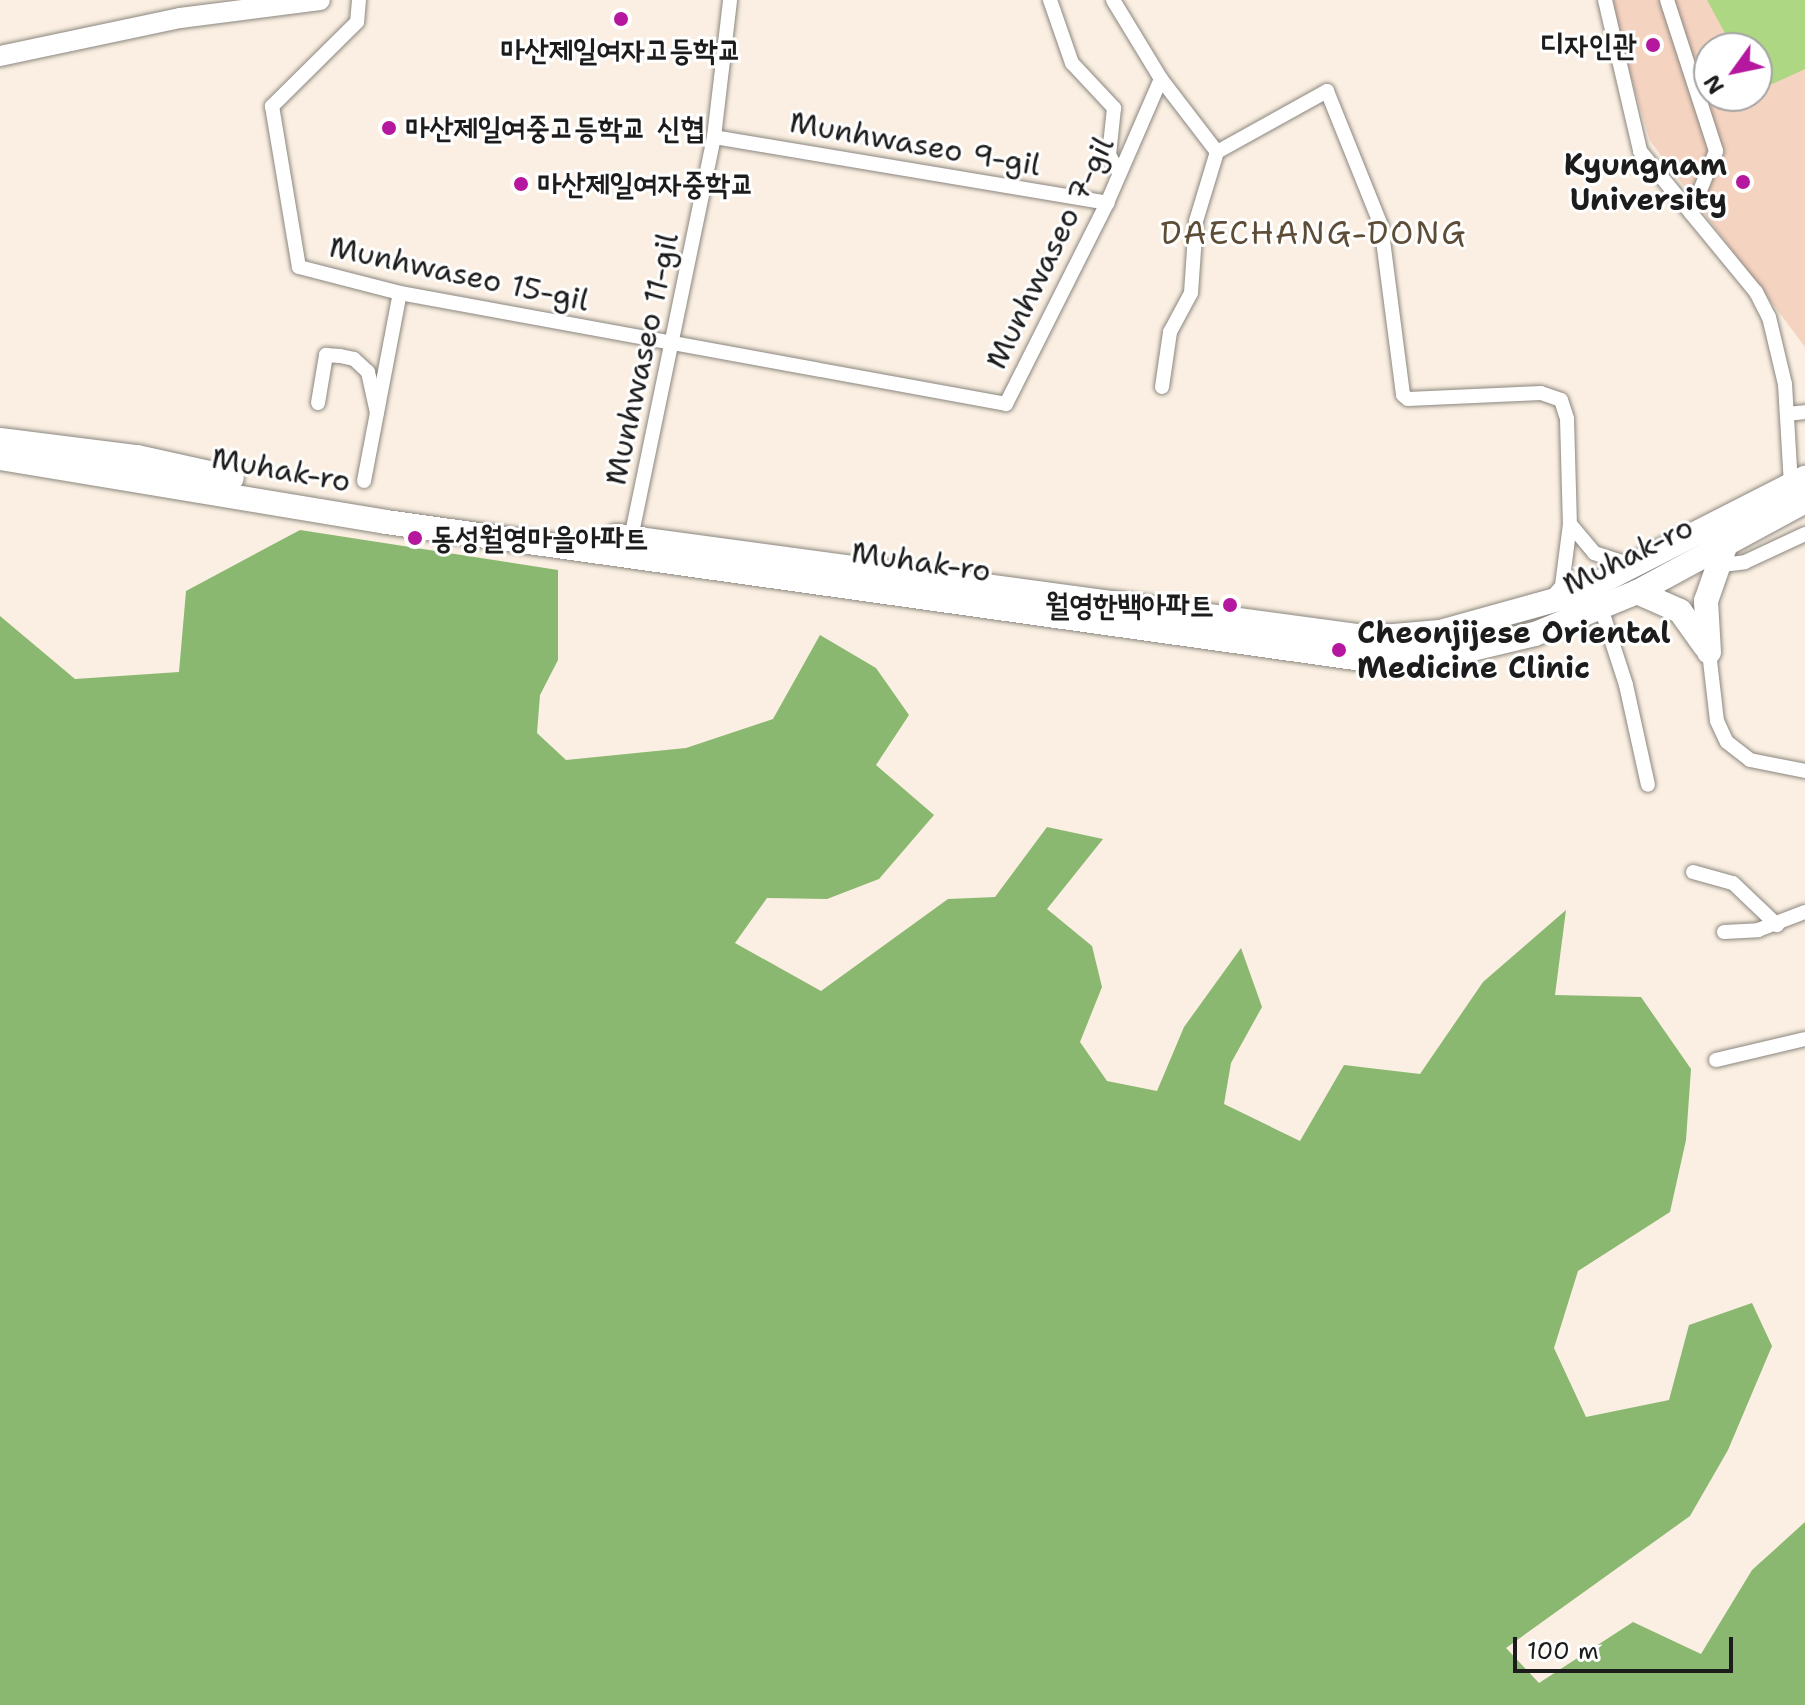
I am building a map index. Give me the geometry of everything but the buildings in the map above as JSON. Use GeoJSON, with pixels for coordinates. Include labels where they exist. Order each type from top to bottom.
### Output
{"type":"FeatureCollection","features":[{"type":"Feature","properties":{"kind":"main road"},"geometry":{"type":"LineString","coordinates":[[0,56],[180,18],[320,0]]}},
{"type":"Feature","properties":{"kind":"main road","name":"Muhak-ro"},"geometry":{"type":"LineString","coordinates":[[0,440],[137,457],[395,514],[631,538],[1371,638],[1440,632],[1549,602],[1639,565],[1800,488]]}},
{"type":"Feature","properties":{"kind":"main road","name":"Muhak-ro"},"geometry":{"type":"LineString","coordinates":[[0,458],[386,522],[803,576],[1355,658],[1455,653],[1535,634],[1637,592],[1678,570],[1721,555],[1800,488]]}},
{"type":"Feature","properties":{"kind":"main road"},"geometry":{"type":"LineString","coordinates":[[1709,652],[1704,613],[1721,555]]}},
{"type":"Feature","properties":{"kind":"main road"},"geometry":{"type":"LineString","coordinates":[[1637,592],[1680,611],[1709,652]]}},
{"type":"Feature","properties":{"kind":"street","name":"Munhwaseo 15-gil"},"geometry":{"type":"LineString","coordinates":[[359,0],[357,22],[272,106],[299,267],[400,293],[673,342]]}},
{"type":"Feature","properties":{"kind":"street","name":"Munhwaseo 11-gil"},"geometry":{"type":"LineString","coordinates":[[631,538],[714,137],[730,0]]}},
{"type":"Feature","properties":{"kind":"street"},"geometry":{"type":"LineString","coordinates":[[1050,0],[1072,63],[1114,108],[1109,155],[1119,172]]}},
{"type":"Feature","properties":{"kind":"street"},"geometry":{"type":"LineString","coordinates":[[1113,0],[1161,79],[1217,152]]}},
{"type":"Feature","properties":{"kind":"street"},"geometry":{"type":"LineString","coordinates":[[1605,0],[1631,127],[1657,176],[1756,292],[1769,317],[1800,488]]}},
{"type":"Feature","properties":{"kind":"street"},"geometry":{"type":"LineString","coordinates":[[1667,0],[1716,151],[1691,213]]}},
{"type":"Feature","properties":{"kind":"street","name":"Munhwaseo 7-gil"},"geometry":{"type":"LineString","coordinates":[[673,342],[1006,404],[1107,203],[1161,79]]}},
{"type":"Feature","properties":{"kind":"street"},"geometry":{"type":"LineString","coordinates":[[1162,387],[1170,332],[1191,293],[1196,221],[1217,152],[1327,91],[1381,225],[1403,395],[1408,399],[1492,393],[1559,397],[1567,419],[1570,524],[1562,586],[1549,602]]}},
{"type":"Feature","properties":{"kind":"street","name":"Munhwaseo 9-gil"},"geometry":{"type":"LineString","coordinates":[[714,137],[1107,203]]}},
{"type":"Feature","properties":{"kind":"street"},"geometry":{"type":"LineString","coordinates":[[364,481],[400,293]]}},
{"type":"Feature","properties":{"kind":"street"},"geometry":{"type":"LineString","coordinates":[[318,403],[326,355],[340,356],[368,372],[377,414]]}},
{"type":"Feature","properties":{"kind":"street"},"geometry":{"type":"LineString","coordinates":[[1787,414],[1805,412]]}},
{"type":"Feature","properties":{"kind":"street"},"geometry":{"type":"LineString","coordinates":[[1570,524],[1606,560],[1639,565]]}},
{"type":"Feature","properties":{"kind":"street"},"geometry":{"type":"LineString","coordinates":[[1721,555],[1745,562],[1805,534]]}},
{"type":"Feature","properties":{"kind":"street"},"geometry":{"type":"LineString","coordinates":[[1601,608],[1626,685],[1648,785]]}},
{"type":"Feature","properties":{"kind":"street"},"geometry":{"type":"LineString","coordinates":[[1709,652],[1717,721],[1727,742],[1750,760],[1805,771]]}},
{"type":"Feature","properties":{"kind":"street"},"geometry":{"type":"LineString","coordinates":[[1693,872],[1733,883],[1777,925]]}},
{"type":"Feature","properties":{"kind":"street"},"geometry":{"type":"LineString","coordinates":[[1724,932],[1777,925],[1805,912]]}},
{"type":"Feature","properties":{"kind":"street"},"geometry":{"type":"LineString","coordinates":[[1716,1060],[1805,1039]]}},
{"type":"Feature","properties":{"kind":"shaded area","name":"Kyungnam University"},"geometry":{"type":"Polygon","coordinates":[[[1608,0],[1805,0],[1805,347],[1650,141],[1608,0]]]}},
{"type":"Feature","properties":{"kind":"green space"},"geometry":{"type":"Polygon","coordinates":[[[1707,0],[1805,0],[1805,69],[1773,84],[1773,32],[1724,32],[1707,0]]]}},
{"type":"Feature","properties":{"kind":"green space"},"geometry":{"type":"Polygon","coordinates":[[[300,530],[558,570],[558,660],[540,695],[537,733],[566,760],[686,748],[773,719],[820,635],[876,668],[909,715],[876,765],[934,815],[879,879],[827,899],[767,898],[735,943],[821,991],[948,899],[995,897],[1047,827],[1103,839],[1047,909],[1092,946],[1102,987],[1080,1042],[1107,1081],[1157,1091],[1184,1027],[1241,948],[1262,1007],[1231,1063],[1224,1104],[1300,1141],[1344,1065],[1420,1074],[1483,982],[1566,910],[1555,995],[1641,997],[1691,1069],[1686,1140],[1670,1212],[1578,1271],[1554,1348],[1586,1417],[1669,1400],[1689,1325],[1752,1303],[1772,1346],[1728,1450],[1690,1516],[1506,1648],[1539,1683],[1633,1622],[1701,1654],[1752,1570],[1805,1522],[1805,1705],[0,1705],[0,616],[75,679],[179,672],[186,591],[300,530]]]}},
{"type":"Feature","properties":{"kind":"place","name":"마산제일여자고등학교"},"geometry":{"type":"Point","coordinates":[621,19]}},
{"type":"Feature","properties":{"kind":"place","name":"디자인관"},"geometry":{"type":"Point","coordinates":[1653,45]}},
{"type":"Feature","properties":{"kind":"place","name":"마산제일여중고등학교 신협"},"geometry":{"type":"Point","coordinates":[389,128]}},
{"type":"Feature","properties":{"kind":"place","name":"Kyungnam University"},"geometry":{"type":"Point","coordinates":[1743,182]}},
{"type":"Feature","properties":{"kind":"place","name":"마산제일여자중학교"},"geometry":{"type":"Point","coordinates":[521,184]}},
{"type":"Feature","properties":{"kind":"place","name":"동성월영마을아파트"},"geometry":{"type":"Point","coordinates":[415,538]}},
{"type":"Feature","properties":{"kind":"place","name":"월영한백아파트"},"geometry":{"type":"Point","coordinates":[1230,605]}},
{"type":"Feature","properties":{"kind":"place","name":"Cheonjijese Oriental Medicine Clinic"},"geometry":{"type":"Point","coordinates":[1339,650]}},
{"type":"Feature","properties":{"kind":"district","name":"DAECHANG-DONG"},"geometry":{"type":"Point","coordinates":[1314,233]}}]}
